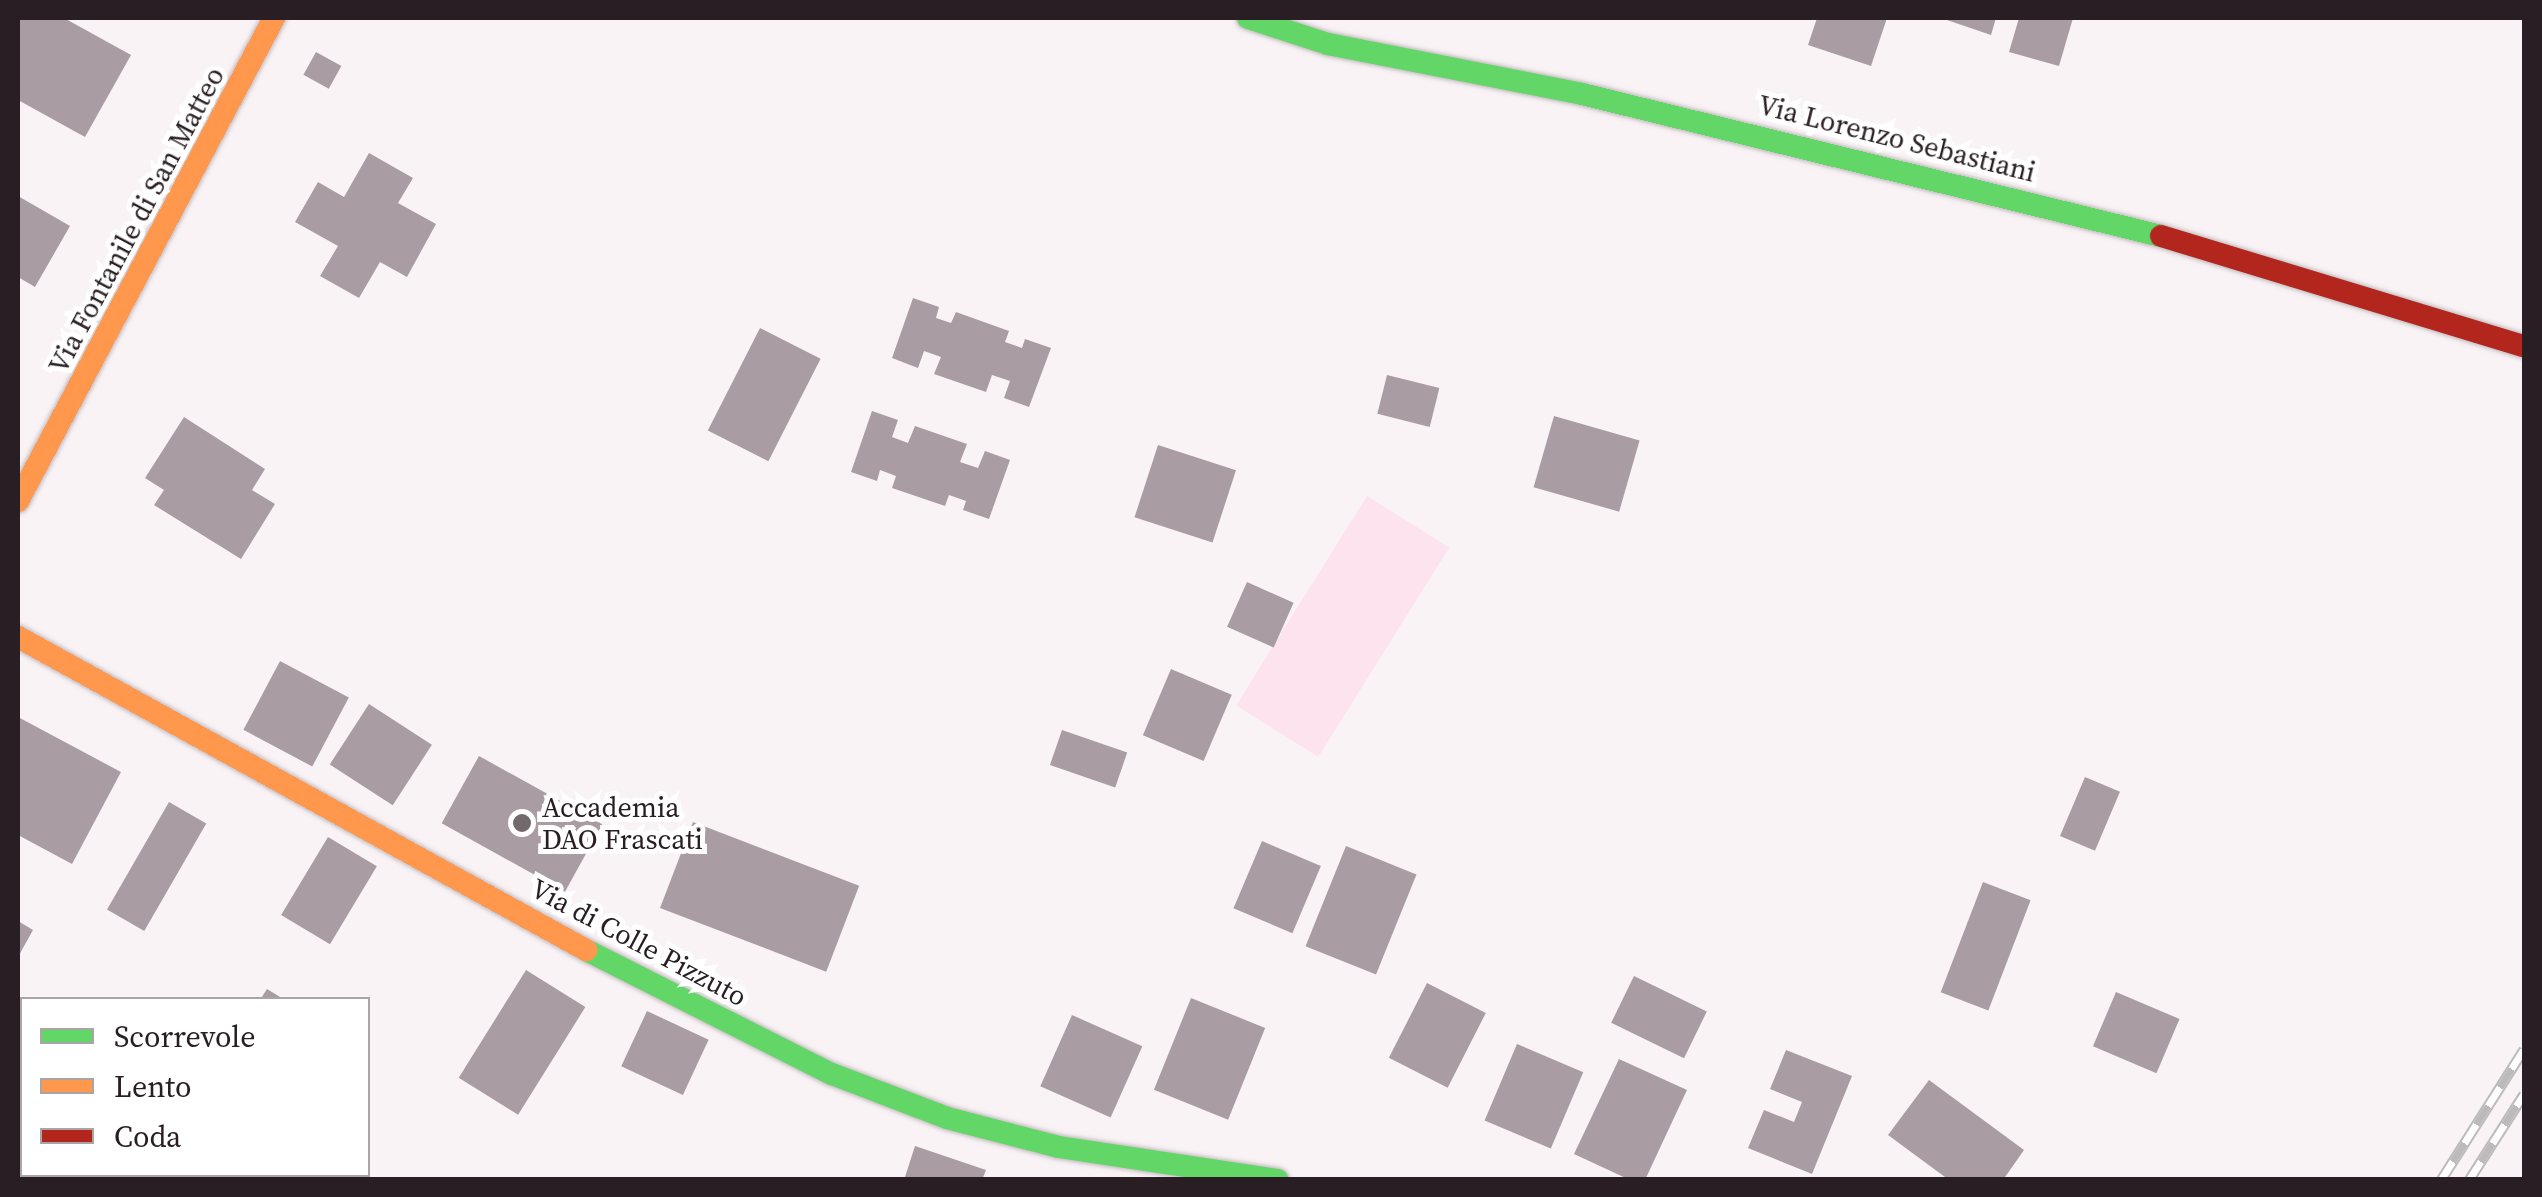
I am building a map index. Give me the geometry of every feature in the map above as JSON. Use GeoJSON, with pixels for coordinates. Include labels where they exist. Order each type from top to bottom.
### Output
{"type":"FeatureCollection","features":[{"type":"Feature","properties":{"kind":"street","name":"Via Fontanile di San Matteo"},"geometry":{"type":"LineString","coordinates":[[18,501],[187,192],[274,18]]}},
{"type":"Feature","properties":{"kind":"street","name":"Via Lorenzo Sebastiani"},"geometry":{"type":"LineString","coordinates":[[1248,18],[1328,44],[1582,94],[2107,220],[2524,346]]}},
{"type":"Feature","properties":{"kind":"street","name":"Via di Colle Pizzuto"},"geometry":{"type":"LineString","coordinates":[[18,637],[614,966],[832,1074],[946,1118],[1059,1147],[1278,1180]]}},
{"type":"Feature","properties":{"kind":"shaded area"},"geometry":{"type":"Polygon","coordinates":[[[1367,496],[1449,547],[1318,757],[1236,705],[1367,496]]]}},
{"type":"Feature","properties":{"kind":"building"},"geometry":{"type":"Polygon","coordinates":[[[18,18],[64,18],[131,55],[85,137],[18,100],[18,18]]]}},
{"type":"Feature","properties":{"kind":"building"},"geometry":{"type":"Polygon","coordinates":[[[1817,18],[1887,18],[1871,66],[1808,45],[1817,18]]]}},
{"type":"Feature","properties":{"kind":"building"},"geometry":{"type":"Polygon","coordinates":[[[1941,18],[1996,18],[1991,35],[1941,18]]]}},
{"type":"Feature","properties":{"kind":"building"},"geometry":{"type":"Polygon","coordinates":[[[2019,18],[2073,18],[2059,66],[2009,52],[2019,18]]]}},
{"type":"Feature","properties":{"kind":"building"},"geometry":{"type":"Polygon","coordinates":[[[316,52],[341,66],[329,89],[303,75],[316,52]]]}},
{"type":"Feature","properties":{"kind":"building"},"geometry":{"type":"Polygon","coordinates":[[[369,153],[413,178],[398,203],[436,224],[407,277],[380,262],[359,298],[320,276],[338,246],[295,222],[318,182],[344,197],[369,153]]]}},
{"type":"Feature","properties":{"kind":"building"},"geometry":{"type":"Polygon","coordinates":[[[18,196],[70,226],[35,287],[18,277],[18,196]]]}},
{"type":"Feature","properties":{"kind":"building"},"geometry":{"type":"Polygon","coordinates":[[[913,298],[939,307],[936,318],[951,323],[956,312],[1009,331],[1005,342],[1022,348],[1025,339],[1051,348],[1029,407],[1004,398],[1010,381],[992,375],[986,392],[934,374],[941,357],[924,351],[918,368],[892,358],[913,298]]]}},
{"type":"Feature","properties":{"kind":"building"},"geometry":{"type":"Polygon","coordinates":[[[760,328],[821,359],[768,461],[708,430],[760,328]]]}},
{"type":"Feature","properties":{"kind":"building"},"geometry":{"type":"Polygon","coordinates":[[[1387,375],[1439,388],[1430,427],[1377,414],[1387,375]]]}},
{"type":"Feature","properties":{"kind":"building"},"geometry":{"type":"Polygon","coordinates":[[[872,411],[898,420],[892,437],[908,443],[915,426],[967,444],[960,462],[978,468],[985,451],[1010,460],[989,519],[963,510],[966,501],[949,495],[945,506],[892,488],[896,476],[880,470],[877,481],[851,472],[872,411]]]}},
{"type":"Feature","properties":{"kind":"building"},"geometry":{"type":"Polygon","coordinates":[[[1554,416],[1640,441],[1619,512],[1534,487],[1554,416]]]}},
{"type":"Feature","properties":{"kind":"building"},"geometry":{"type":"Polygon","coordinates":[[[184,417],[265,469],[252,490],[275,504],[241,559],[154,505],[164,490],[145,478],[184,417]]]}},
{"type":"Feature","properties":{"kind":"building"},"geometry":{"type":"Polygon","coordinates":[[[1158,445],[1236,470],[1213,543],[1135,517],[1158,445]]]}},
{"type":"Feature","properties":{"kind":"building"},"geometry":{"type":"Polygon","coordinates":[[[1247,582],[1294,603],[1274,648],[1227,627],[1247,582]]]}},
{"type":"Feature","properties":{"kind":"building"},"geometry":{"type":"Polygon","coordinates":[[[280,661],[349,698],[312,766],[243,730],[280,661]]]}},
{"type":"Feature","properties":{"kind":"building"},"geometry":{"type":"Polygon","coordinates":[[[1171,669],[1232,695],[1204,761],[1143,735],[1171,669]]]}},
{"type":"Feature","properties":{"kind":"building"},"geometry":{"type":"Polygon","coordinates":[[[369,704],[432,745],[393,805],[330,764],[369,704]]]}},
{"type":"Feature","properties":{"kind":"building"},"geometry":{"type":"Polygon","coordinates":[[[18,717],[121,772],[72,864],[18,835],[18,717]]]}},
{"type":"Feature","properties":{"kind":"building"},"geometry":{"type":"Polygon","coordinates":[[[1062,730],[1127,752],[1115,787],[1050,765],[1062,730]]]}},
{"type":"Feature","properties":{"kind":"building","name":"Accademia DAO Frascati"},"geometry":{"type":"Polygon","coordinates":[[[479,756],[602,824],[565,892],[442,823],[479,756]]]}},
{"type":"Feature","properties":{"kind":"building"},"geometry":{"type":"Polygon","coordinates":[[[2085,777],[2120,792],[2095,851],[2060,836],[2085,777]]]}},
{"type":"Feature","properties":{"kind":"building"},"geometry":{"type":"Polygon","coordinates":[[[169,802],[206,824],[144,931],[107,909],[169,802]]]}},
{"type":"Feature","properties":{"kind":"building"},"geometry":{"type":"Polygon","coordinates":[[[693,822],[859,886],[826,972],[660,908],[693,822]]]}},
{"type":"Feature","properties":{"kind":"building"},"geometry":{"type":"Polygon","coordinates":[[[328,837],[377,866],[330,944],[281,915],[328,837]]]}},
{"type":"Feature","properties":{"kind":"building"},"geometry":{"type":"Polygon","coordinates":[[[1262,841],[1321,866],[1292,933],[1233,908],[1262,841]]]}},
{"type":"Feature","properties":{"kind":"building"},"geometry":{"type":"Polygon","coordinates":[[[1346,846],[1416,874],[1376,975],[1306,946],[1346,846]]]}},
{"type":"Feature","properties":{"kind":"building"},"geometry":{"type":"Polygon","coordinates":[[[1983,882],[2031,900],[1988,1010],[1941,992],[1983,882]]]}},
{"type":"Feature","properties":{"kind":"building"},"geometry":{"type":"Polygon","coordinates":[[[18,921],[33,930],[18,957],[18,921]]]}},
{"type":"Feature","properties":{"kind":"building"},"geometry":{"type":"Polygon","coordinates":[[[526,970],[585,1007],[518,1115],[459,1078],[526,970]]]}},
{"type":"Feature","properties":{"kind":"building"},"geometry":{"type":"Polygon","coordinates":[[[1634,976],[1707,1012],[1684,1058],[1611,1023],[1634,976]]]}},
{"type":"Feature","properties":{"kind":"building"},"geometry":{"type":"Polygon","coordinates":[[[1427,983],[1486,1013],[1448,1088],[1389,1058],[1427,983]]]}},
{"type":"Feature","properties":{"kind":"building"},"geometry":{"type":"Polygon","coordinates":[[[267,989],[280,997],[262,997],[267,989]]]}},
{"type":"Feature","properties":{"kind":"building"},"geometry":{"type":"Polygon","coordinates":[[[2116,992],[2180,1019],[2156,1073],[2093,1046],[2116,992]]]}},
{"type":"Feature","properties":{"kind":"building"},"geometry":{"type":"Polygon","coordinates":[[[1191,998],[1265,1028],[1228,1120],[1154,1090],[1191,998]]]}},
{"type":"Feature","properties":{"kind":"building"},"geometry":{"type":"Polygon","coordinates":[[[647,1011],[709,1040],[683,1095],[621,1066],[647,1011]]]}},
{"type":"Feature","properties":{"kind":"building"},"geometry":{"type":"Polygon","coordinates":[[[1072,1015],[1142,1046],[1111,1118],[1040,1086],[1072,1015]]]}},
{"type":"Feature","properties":{"kind":"building"},"geometry":{"type":"Polygon","coordinates":[[[1517,1044],[1583,1072],[1551,1149],[1485,1120],[1517,1044]]]}},
{"type":"Feature","properties":{"kind":"building"},"geometry":{"type":"Polygon","coordinates":[[[1786,1050],[1852,1076],[1812,1174],[1748,1148],[1764,1110],[1794,1122],[1802,1102],[1770,1089],[1786,1050]]]}},
{"type":"Feature","properties":{"kind":"building"},"geometry":{"type":"Polygon","coordinates":[[[1619,1059],[1687,1090],[1645,1180],[1630,1180],[1574,1154],[1619,1059]]]}},
{"type":"Feature","properties":{"kind":"building"},"geometry":{"type":"Polygon","coordinates":[[[1929,1080],[2024,1150],[2003,1180],[1949,1180],[1888,1135],[1929,1080]]]}},
{"type":"Feature","properties":{"kind":"building"},"geometry":{"type":"Polygon","coordinates":[[[915,1146],[986,1170],[982,1180],[904,1180],[915,1146]]]}},
{"type":"Feature","properties":{"kind":"railway"},"geometry":{"type":"LineString","coordinates":[[2441,1180],[2524,1049]]}},
{"type":"Feature","properties":{"kind":"railway"},"geometry":{"type":"LineString","coordinates":[[2469,1180],[2524,1094]]}},
{"type":"Feature","properties":{"kind":"traffic: fast"},"geometry":{"type":"LineString","coordinates":[[1248,18],[1328,44],[1582,94],[2161,236]]}},
{"type":"Feature","properties":{"kind":"traffic: fast"},"geometry":{"type":"LineString","coordinates":[[586,950],[832,1074],[947,1118],[1059,1147],[1278,1180]]}},
{"type":"Feature","properties":{"kind":"traffic: slow"},"geometry":{"type":"LineString","coordinates":[[18,501],[274,18]]}},
{"type":"Feature","properties":{"kind":"traffic: slow"},"geometry":{"type":"LineString","coordinates":[[18,637],[586,950]]}},
{"type":"Feature","properties":{"kind":"traffic: jam"},"geometry":{"type":"LineString","coordinates":[[2161,236],[2524,346]]}},
{"type":"Feature","properties":{"kind":"place","name":"Accademia DAO Frascati"},"geometry":{"type":"Point","coordinates":[522,823]}}]}
